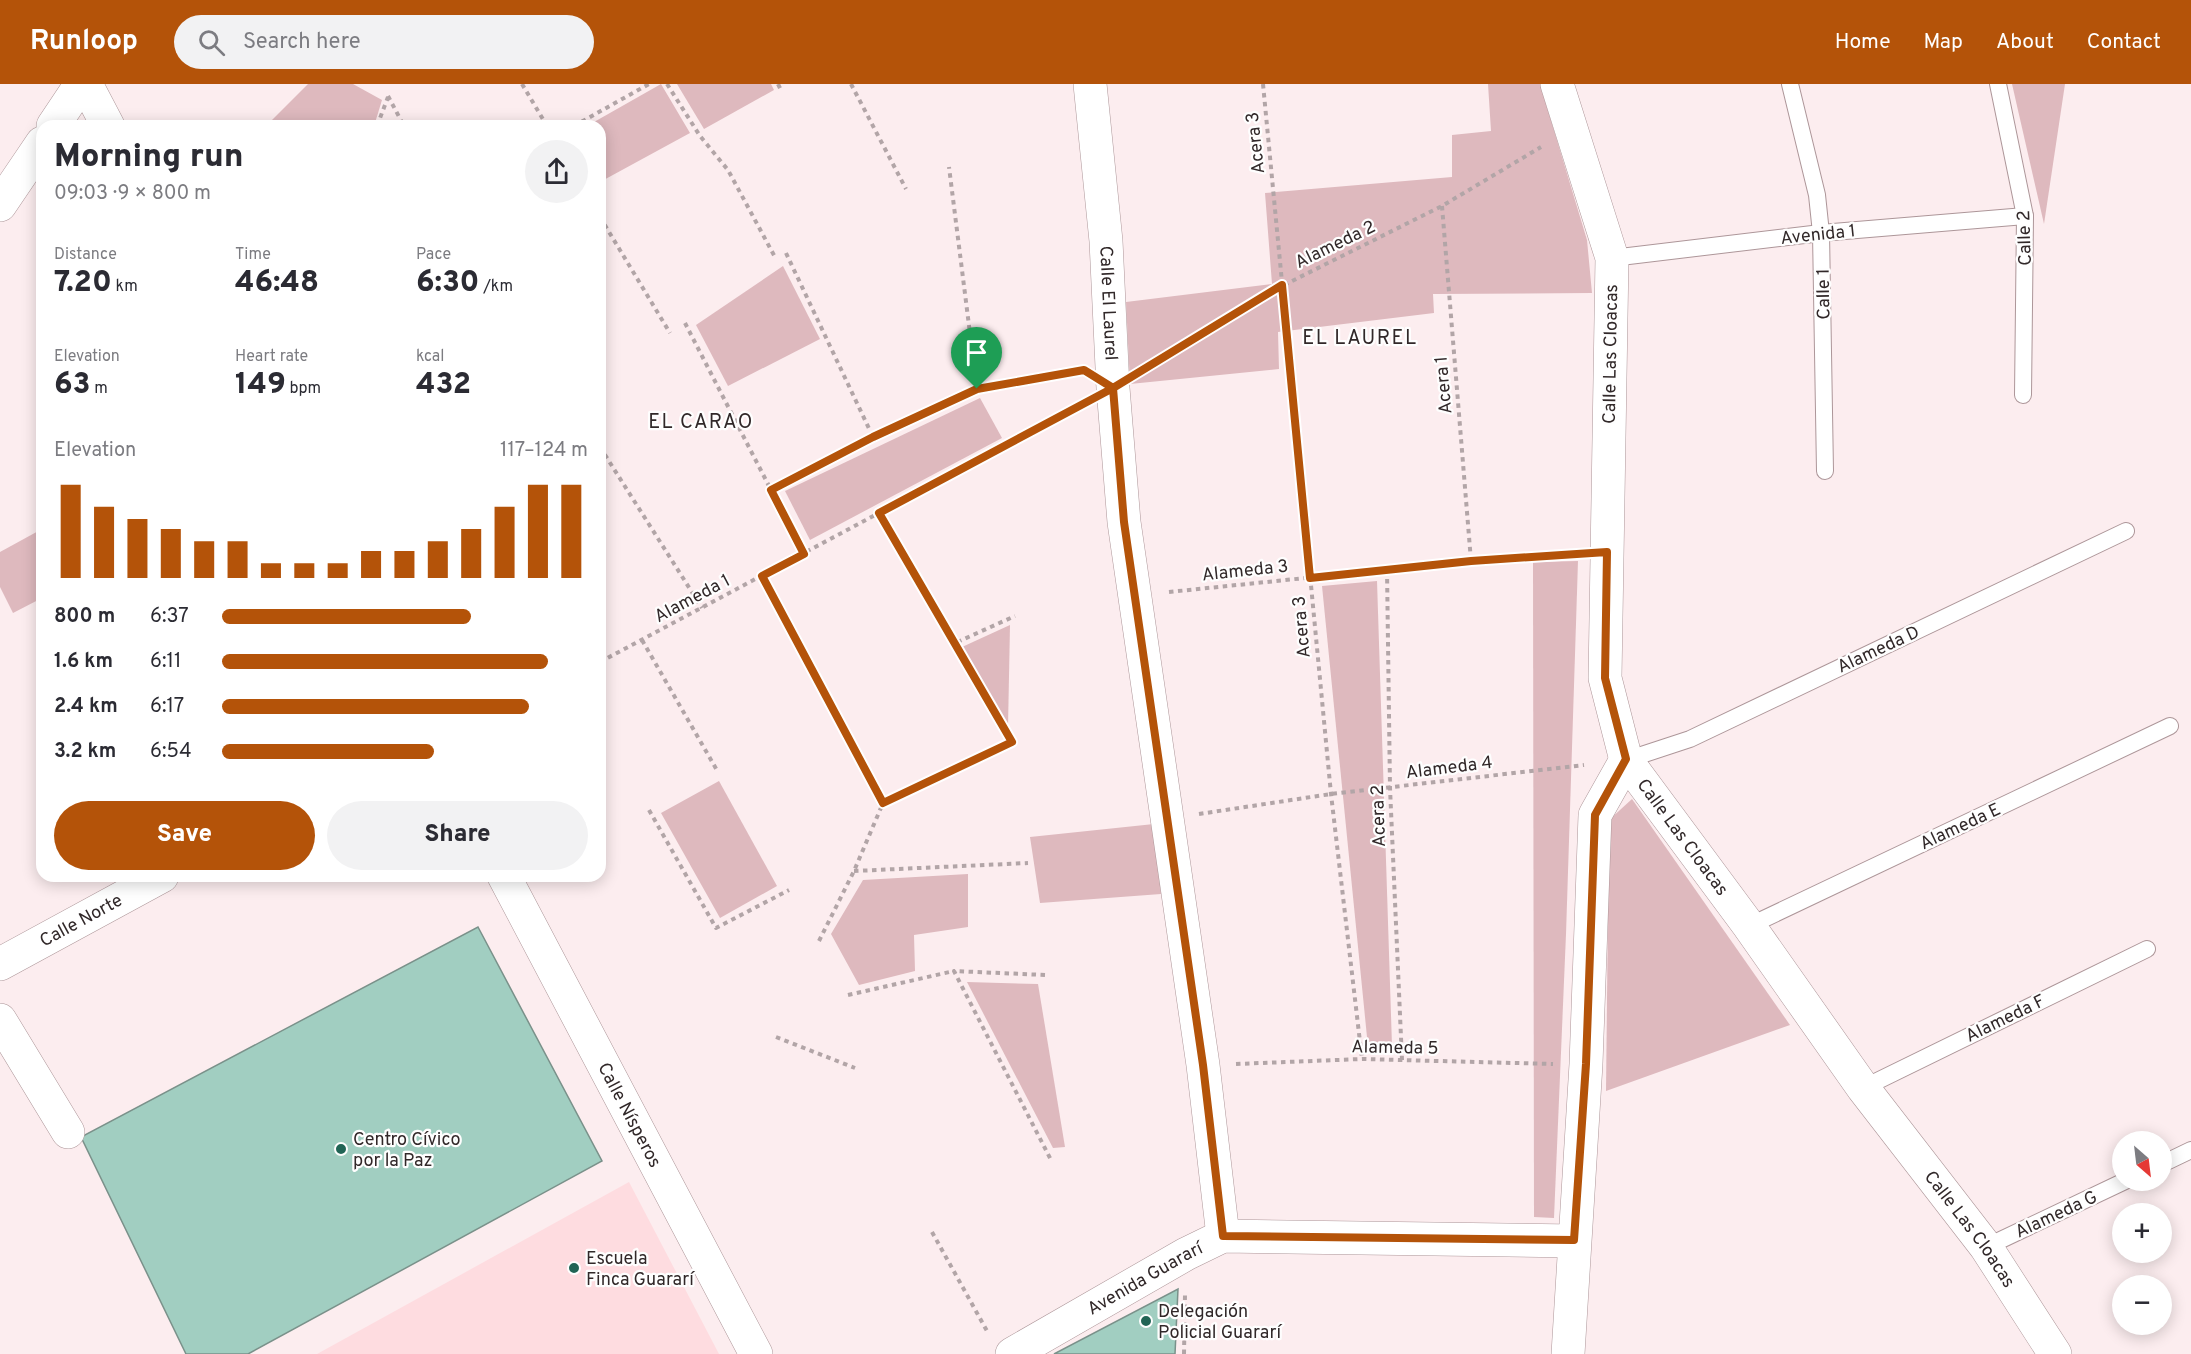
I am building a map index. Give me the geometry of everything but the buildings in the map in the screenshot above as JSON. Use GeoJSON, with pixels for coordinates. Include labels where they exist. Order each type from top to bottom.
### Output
{"type":"FeatureCollection","features":[{"type":"Feature","properties":{"kind":"street"},"geometry":{"type":"LineString","coordinates":[[57,120],[83,84],[104,120]]}},
{"type":"Feature","properties":{"kind":"street","name":"Calle El Laurel"},"geometry":{"type":"LineString","coordinates":[[1090,84],[1106,241],[1113,388],[1124,522],[1203,1065],[1223,1236]]}},
{"type":"Feature","properties":{"kind":"street","name":"Calle Las Cloacas"},"geometry":{"type":"LineString","coordinates":[[1557,84],[1612,258],[1605,678],[1626,759],[1749,926],[1863,1088],[1986,1247],[2055,1354]]}},
{"type":"Feature","properties":{"kind":"street"},"geometry":{"type":"LineString","coordinates":[[0,205],[36,152]]}},
{"type":"Feature","properties":{"kind":"street"},"geometry":{"type":"LineString","coordinates":[[1568,1354],[1586,1064],[1595,815],[1626,759]]}},
{"type":"Feature","properties":{"kind":"street","name":"Calle Norte"},"geometry":{"type":"LineString","coordinates":[[0,964],[151,882]]}},
{"type":"Feature","properties":{"kind":"street","name":"Calle Nísperos"},"geometry":{"type":"LineString","coordinates":[[507,882],[756,1354]]}},
{"type":"Feature","properties":{"kind":"street"},"geometry":{"type":"LineString","coordinates":[[0,1020],[68,1132]]}},
{"type":"Feature","properties":{"kind":"street","name":"Avenida Guararí"},"geometry":{"type":"LineString","coordinates":[[1000,1344],[1223,1236],[1574,1240]]}},
{"type":"Feature","properties":{"kind":"lane","name":"Calle 1"},"geometry":{"type":"LineString","coordinates":[[1790,84],[1817,195],[1821,233],[1826,471]]}},
{"type":"Feature","properties":{"kind":"lane","name":"Calle 2"},"geometry":{"type":"LineString","coordinates":[[1998,84],[2025,216],[2023,395]]}},
{"type":"Feature","properties":{"kind":"lane","name":"Avenida 1"},"geometry":{"type":"LineString","coordinates":[[1612,258],[1821,233],[2025,216]]}},
{"type":"Feature","properties":{"kind":"lane","name":"Alameda D"},"geometry":{"type":"LineString","coordinates":[[1626,759],[1690,739],[2126,531]]}},
{"type":"Feature","properties":{"kind":"lane","name":"Alameda E"},"geometry":{"type":"LineString","coordinates":[[1749,926],[2170,726]]}},
{"type":"Feature","properties":{"kind":"lane","name":"Alameda F"},"geometry":{"type":"LineString","coordinates":[[1863,1088],[2147,949]]}},
{"type":"Feature","properties":{"kind":"lane"},"geometry":{"type":"LineString","coordinates":[[2172,1159],[2191,1150]]}},
{"type":"Feature","properties":{"kind":"lane","name":"Alameda G"},"geometry":{"type":"LineString","coordinates":[[1986,1247],[2112,1187]]}},
{"type":"Feature","properties":{"kind":"path"},"geometry":{"type":"LineString","coordinates":[[522,84],[543,120]]}},
{"type":"Feature","properties":{"kind":"path"},"geometry":{"type":"LineString","coordinates":[[585,120],[649,84]]}},
{"type":"Feature","properties":{"kind":"path"},"geometry":{"type":"LineString","coordinates":[[667,84],[700,136],[728,170],[776,259]]}},
{"type":"Feature","properties":{"kind":"path"},"geometry":{"type":"LineString","coordinates":[[778,84],[782,92]]}},
{"type":"Feature","properties":{"kind":"path"},"geometry":{"type":"LineString","coordinates":[[851,84],[906,189]]}},
{"type":"Feature","properties":{"kind":"path","name":"Acera 3"},"geometry":{"type":"LineString","coordinates":[[1263,84],[1331,794],[1362,1059]]}},
{"type":"Feature","properties":{"kind":"path"},"geometry":{"type":"LineString","coordinates":[[379,120],[388,96],[401,120]]}},
{"type":"Feature","properties":{"kind":"path","name":"Alameda 2"},"geometry":{"type":"LineString","coordinates":[[1113,388],[1282,285],[1442,206],[1571,130]]}},
{"type":"Feature","properties":{"kind":"path"},"geometry":{"type":"LineString","coordinates":[[950,167],[977,389]]}},
{"type":"Feature","properties":{"kind":"path","name":"Acera 1"},"geometry":{"type":"LineString","coordinates":[[1442,206],[1471,561]]}},
{"type":"Feature","properties":{"kind":"path"},"geometry":{"type":"LineString","coordinates":[[606,227],[670,333]]}},
{"type":"Feature","properties":{"kind":"path"},"geometry":{"type":"LineString","coordinates":[[786,253],[873,437]]}},
{"type":"Feature","properties":{"kind":"path"},"geometry":{"type":"LineString","coordinates":[[685,323],[804,554]]}},
{"type":"Feature","properties":{"kind":"path"},"geometry":{"type":"LineString","coordinates":[[771,490],[873,437],[977,389],[1084,370],[1113,388]]}},
{"type":"Feature","properties":{"kind":"path","name":"Alameda 1"},"geometry":{"type":"LineString","coordinates":[[606,659],[1113,388]]}},
{"type":"Feature","properties":{"kind":"path"},"geometry":{"type":"LineString","coordinates":[[606,456],[702,608]]}},
{"type":"Feature","properties":{"kind":"path"},"geometry":{"type":"LineString","coordinates":[[819,941],[854,871],[883,803],[1012,742],[953,644],[879,513]]}},
{"type":"Feature","properties":{"kind":"path","name":"Alameda 3"},"geometry":{"type":"LineString","coordinates":[[1136,595],[1471,561],[1607,552]]}},
{"type":"Feature","properties":{"kind":"path","name":"Acera 2"},"geometry":{"type":"LineString","coordinates":[[1387,570],[1390,788],[1402,1060]]}},
{"type":"Feature","properties":{"kind":"path"},"geometry":{"type":"LineString","coordinates":[[762,576],[883,803]]}},
{"type":"Feature","properties":{"kind":"path"},"geometry":{"type":"LineString","coordinates":[[953,644],[1015,616]]}},
{"type":"Feature","properties":{"kind":"path"},"geometry":{"type":"LineString","coordinates":[[642,640],[718,772]]}},
{"type":"Feature","properties":{"kind":"path","name":"Alameda 4"},"geometry":{"type":"LineString","coordinates":[[1168,818],[1331,794],[1626,759]]}},
{"type":"Feature","properties":{"kind":"path"},"geometry":{"type":"LineString","coordinates":[[649,810],[716,928],[789,890]]}},
{"type":"Feature","properties":{"kind":"path"},"geometry":{"type":"LineString","coordinates":[[854,871],[1028,863]]}},
{"type":"Feature","properties":{"kind":"path"},"geometry":{"type":"LineString","coordinates":[[954,971],[1052,1162]]}},
{"type":"Feature","properties":{"kind":"path"},"geometry":{"type":"LineString","coordinates":[[848,994],[954,971],[1046,975]]}},
{"type":"Feature","properties":{"kind":"path"},"geometry":{"type":"LineString","coordinates":[[776,1037],[855,1068]]}},
{"type":"Feature","properties":{"kind":"path","name":"Alameda 5"},"geometry":{"type":"LineString","coordinates":[[1203,1065],[1362,1059],[1586,1064]]}},
{"type":"Feature","properties":{"kind":"path"},"geometry":{"type":"LineString","coordinates":[[932,1232],[1000,1344]]}},
{"type":"Feature","properties":{"kind":"path"},"geometry":{"type":"LineString","coordinates":[[1184,1354],[1186,1254]]}},
{"type":"Feature","properties":{"kind":"shaded area"},"geometry":{"type":"Polygon","coordinates":[[[308,84],[353,84],[382,100],[376,120],[272,120],[308,84]]]}},
{"type":"Feature","properties":{"kind":"shaded area"},"geometry":{"type":"Polygon","coordinates":[[[661,84],[690,133],[606,179],[606,120],[598,120],[661,84]]]}},
{"type":"Feature","properties":{"kind":"shaded area"},"geometry":{"type":"Polygon","coordinates":[[[677,84],[771,84],[774,90],[704,129],[677,84]]]}},
{"type":"Feature","properties":{"kind":"shaded area"},"geometry":{"type":"Polygon","coordinates":[[[1488,84],[1540,84],[1587,240],[1592,293],[1433,294],[1434,313],[1278,332],[1279,369],[1130,384],[1126,302],[1272,284],[1265,193],[1452,177],[1452,135],[1491,131],[1488,84]]]}},
{"type":"Feature","properties":{"kind":"shaded area"},"geometry":{"type":"Polygon","coordinates":[[[2012,84],[2065,84],[2044,224],[2012,84]]]}},
{"type":"Feature","properties":{"kind":"shaded area"},"geometry":{"type":"Polygon","coordinates":[[[783,266],[820,339],[728,386],[696,325],[783,266]]]}},
{"type":"Feature","properties":{"kind":"shaded area"},"geometry":{"type":"Polygon","coordinates":[[[980,398],[1002,438],[810,540],[785,491],[980,398]]]}},
{"type":"Feature","properties":{"kind":"shaded area"},"geometry":{"type":"Polygon","coordinates":[[[36,532],[36,601],[13,613],[0,587],[0,552],[36,532]]]}},
{"type":"Feature","properties":{"kind":"shaded area"},"geometry":{"type":"Polygon","coordinates":[[[1578,561],[1554,1218],[1534,1217],[1533,562],[1578,561]]]}},
{"type":"Feature","properties":{"kind":"shaded area"},"geometry":{"type":"Polygon","coordinates":[[[1377,581],[1392,1046],[1368,1047],[1322,586],[1377,581]]]}},
{"type":"Feature","properties":{"kind":"shaded area"},"geometry":{"type":"Polygon","coordinates":[[[1010,625],[1008,727],[962,647],[1010,625]]]}},
{"type":"Feature","properties":{"kind":"shaded area"},"geometry":{"type":"Polygon","coordinates":[[[719,781],[777,886],[720,918],[661,813],[719,781]]]}},
{"type":"Feature","properties":{"kind":"shaded area"},"geometry":{"type":"Polygon","coordinates":[[[1632,799],[1790,1025],[1606,1091],[1609,820],[1632,799]]]}},
{"type":"Feature","properties":{"kind":"shaded area"},"geometry":{"type":"Polygon","coordinates":[[[1154,824],[1161,894],[1040,903],[1030,837],[1154,824]]]}},
{"type":"Feature","properties":{"kind":"shaded area"},"geometry":{"type":"Polygon","coordinates":[[[968,874],[968,927],[914,935],[915,971],[859,985],[831,934],[863,880],[968,874]]]}},
{"type":"Feature","properties":{"kind":"shaded area"},"geometry":{"type":"Polygon","coordinates":[[[967,982],[1038,984],[1065,1147],[1053,1148],[967,982]]]}},
{"type":"Feature","properties":{"kind":"shaded area","name":"Escuela Finca Guararí"},"geometry":{"type":"Polygon","coordinates":[[[629,1182],[719,1354],[317,1354],[629,1182]]]}},
{"type":"Feature","properties":{"kind":"place","name":"Centro Cívico por la Paz"},"geometry":{"type":"Point","coordinates":[341,1149]}},
{"type":"Feature","properties":{"kind":"place","name":"Escuela Finca Guararí"},"geometry":{"type":"Point","coordinates":[574,1268]}},
{"type":"Feature","properties":{"kind":"place","name":"Delegación Policial Guararí"},"geometry":{"type":"Point","coordinates":[1146,1321]}},
{"type":"Feature","properties":{"kind":"district","name":"EL LAUREL"},"geometry":{"type":"Point","coordinates":[1360,337]}},
{"type":"Feature","properties":{"kind":"district","name":"EL CARAO"},"geometry":{"type":"Point","coordinates":[701,421]}},
{"type":"Feature","properties":{"kind":"route"},"geometry":{"type":"LineString","coordinates":[[977,389],[873,437],[771,490],[804,554],[762,576],[883,803],[1012,742],[953,644],[879,513],[1113,388],[1124,522],[1203,1065],[1223,1236],[1574,1240],[1586,1064],[1595,815],[1626,759],[1605,678],[1607,552],[1471,561],[1310,578],[1282,285],[1113,388],[1084,370],[977,389]]}}]}
